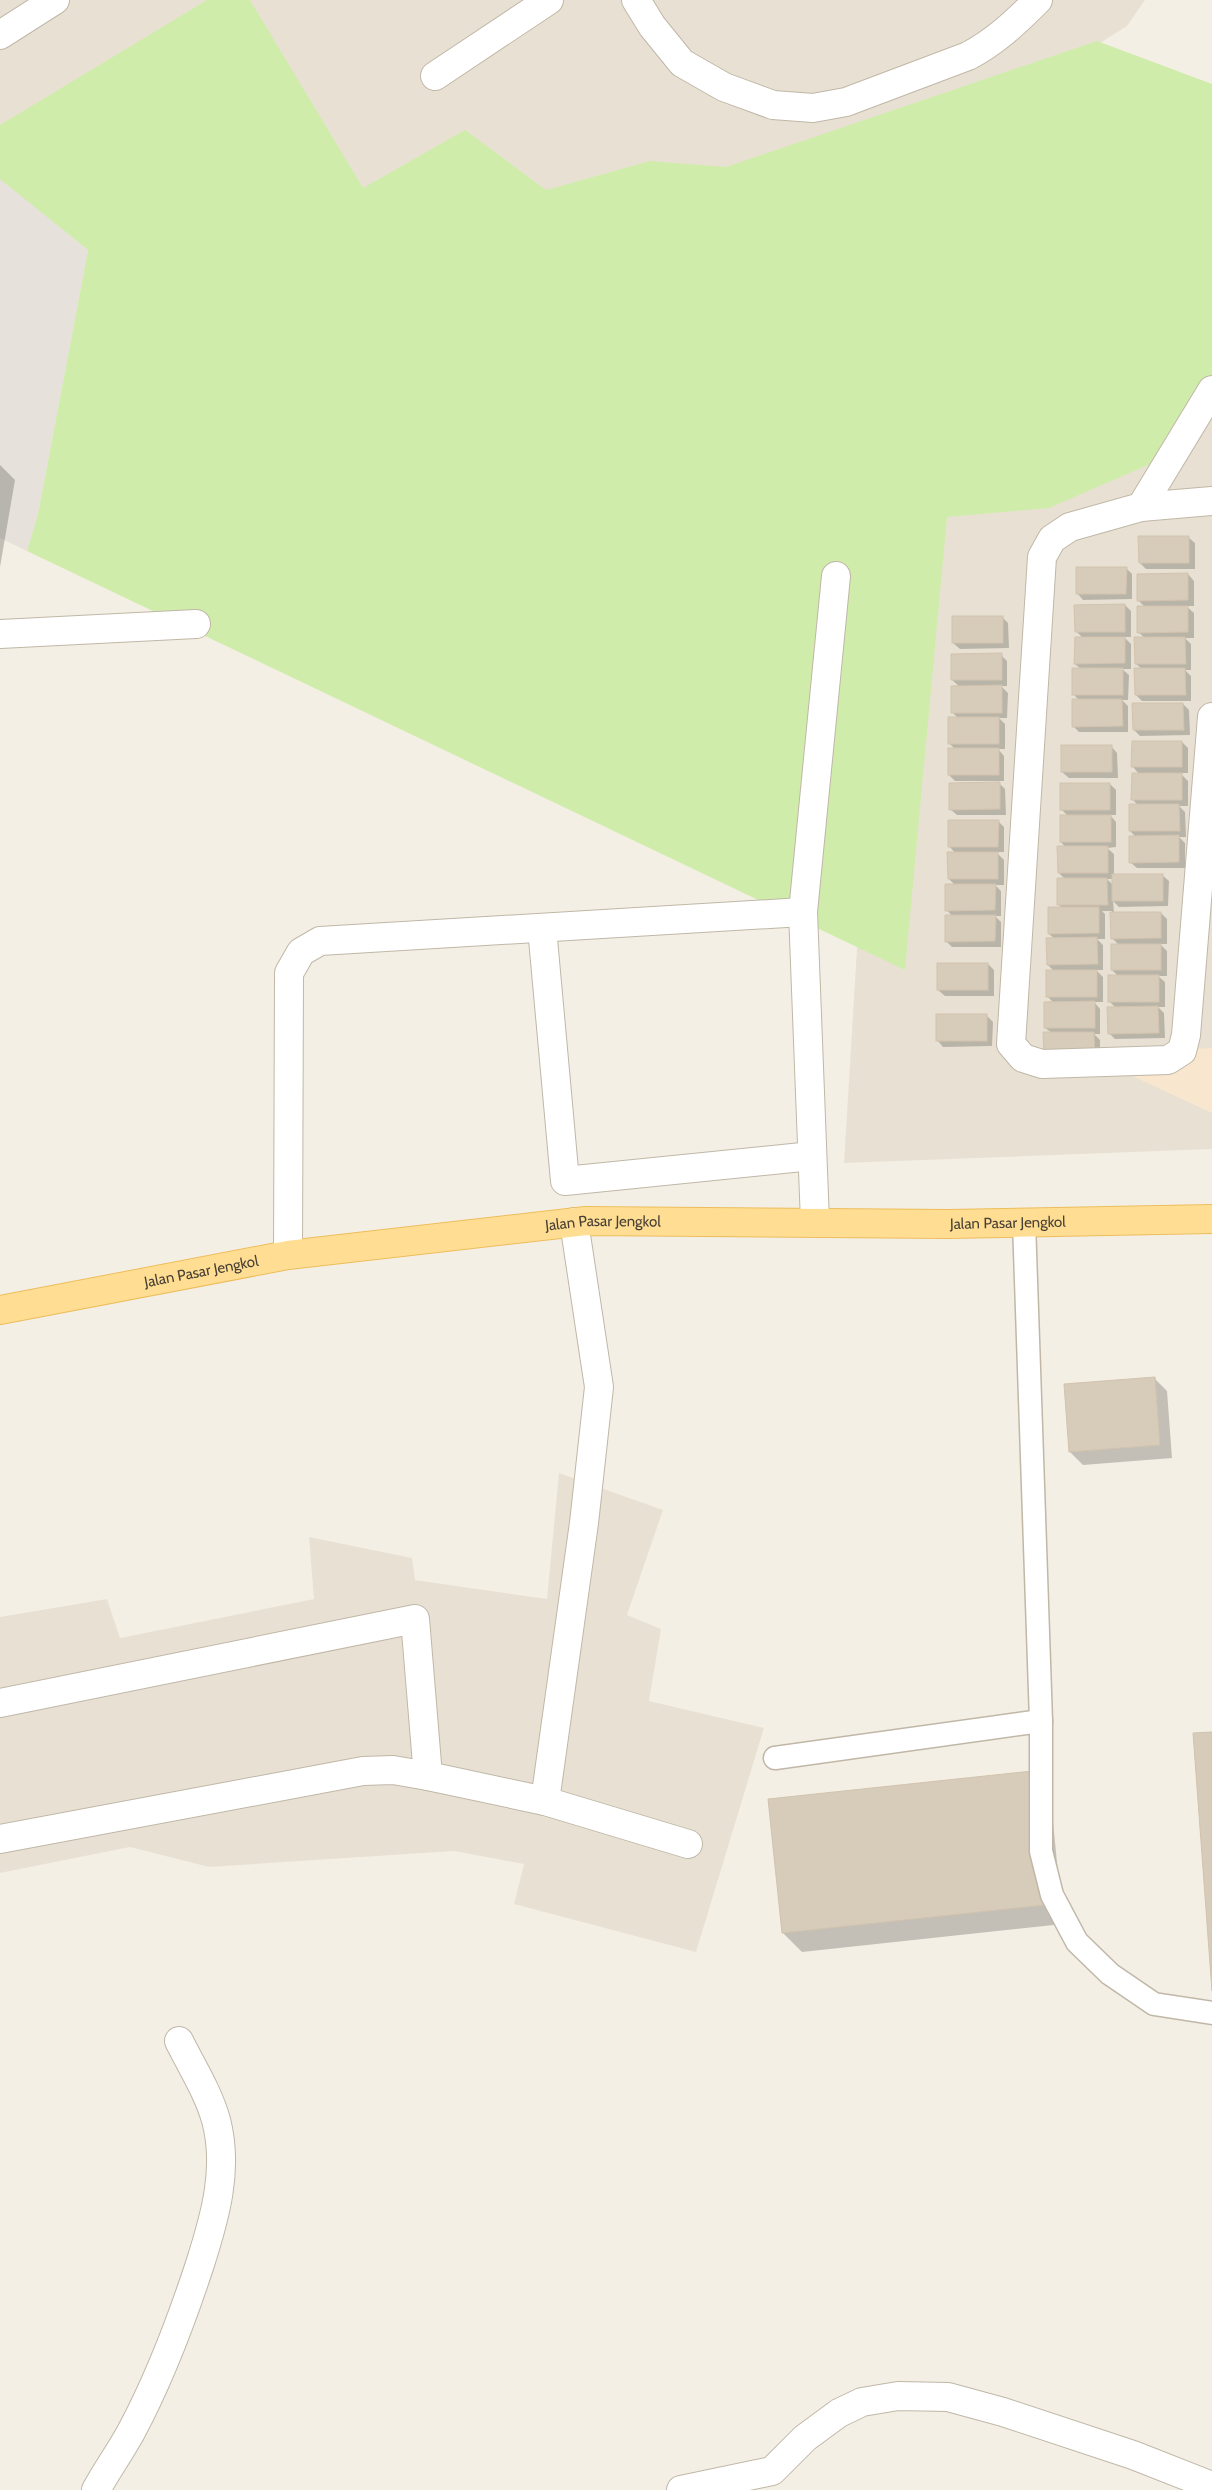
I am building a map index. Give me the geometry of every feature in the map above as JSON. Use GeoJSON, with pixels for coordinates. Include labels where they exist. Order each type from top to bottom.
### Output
{"type":"FeatureCollection","features":[{"type":"Feature","properties":{"kind":"main road","name":"Jalan Pasar Jengkol"},"geometry":{"type":"LineString","coordinates":[[0,1310],[288,1255],[574,1222],[948,1224],[1212,1219]]}},
{"type":"Feature","properties":{"kind":"street"},"geometry":{"type":"LineString","coordinates":[[0,35],[56,0]]}},
{"type":"Feature","properties":{"kind":"street"},"geometry":{"type":"LineString","coordinates":[[435,76],[549,0]]}},
{"type":"Feature","properties":{"kind":"street"},"geometry":{"type":"LineString","coordinates":[[636,0],[652,26],[682,63],[724,87],[773,105],[813,108],[846,102],[968,56],[999,36],[1038,0]]}},
{"type":"Feature","properties":{"kind":"street"},"geometry":{"type":"LineString","coordinates":[[1141,507],[1212,390]]}},
{"type":"Feature","properties":{"kind":"street"},"geometry":{"type":"LineString","coordinates":[[1212,501],[1141,507],[1070,528],[1052,538],[1042,557],[1010,1044],[1023,1058],[1042,1064],[1168,1060],[1182,1051],[1186,1035],[1212,717]]}},
{"type":"Feature","properties":{"kind":"street"},"geometry":{"type":"LineString","coordinates":[[815,1222],[803,912],[836,576]]}},
{"type":"Feature","properties":{"kind":"street"},"geometry":{"type":"LineString","coordinates":[[0,634],[196,624]]}},
{"type":"Feature","properties":{"kind":"street"},"geometry":{"type":"LineString","coordinates":[[288,1255],[289,973],[301,952],[320,940],[803,912]]}},
{"type":"Feature","properties":{"kind":"street"},"geometry":{"type":"LineString","coordinates":[[542,928],[565,1181],[812,1156]]}},
{"type":"Feature","properties":{"kind":"street"},"geometry":{"type":"LineString","coordinates":[[545,1800],[584,1523],[599,1387],[574,1222]]}},
{"type":"Feature","properties":{"kind":"street"},"geometry":{"type":"LineString","coordinates":[[0,1703],[415,1619],[428,1776]]}},
{"type":"Feature","properties":{"kind":"street"},"geometry":{"type":"LineString","coordinates":[[0,1839],[363,1771],[393,1770],[545,1800],[688,1844]]}},
{"type":"Feature","properties":{"kind":"street"},"geometry":{"type":"LineString","coordinates":[[96,2490],[131,2432],[165,2360],[182,2319],[216,2215],[221,2181],[221,2152],[216,2120],[204,2090],[179,2042]]}},
{"type":"Feature","properties":{"kind":"street"},"geometry":{"type":"LineString","coordinates":[[681,2490],[772,2471],[805,2438],[839,2413],[862,2402],[898,2396],[948,2397],[1003,2412],[1133,2455],[1212,2486]]}},
{"type":"Feature","properties":{"kind":"lane"},"geometry":{"type":"LineString","coordinates":[[1024,1222],[1041,1722],[1041,1851],[1052,1894],[1077,1942],[1110,1974],[1154,2004],[1212,2013]]}},
{"type":"Feature","properties":{"kind":"lane"},"geometry":{"type":"LineString","coordinates":[[774,1758],[1041,1722]]}},
{"type":"Feature","properties":{"kind":"shaded area"},"geometry":{"type":"Polygon","coordinates":[[[0,0],[1145,0],[1127,26],[1046,77],[520,345],[0,212],[0,0]]]}},
{"type":"Feature","properties":{"kind":"shaded area"},"geometry":{"type":"Polygon","coordinates":[[[0,179],[88,250],[38,514],[27,551],[0,538],[0,179]]]}},
{"type":"Feature","properties":{"kind":"shaded area"},"geometry":{"type":"Polygon","coordinates":[[[1212,263],[1212,1149],[844,1163],[883,518],[1212,263]]]}},
{"type":"Feature","properties":{"kind":"shaded area"},"geometry":{"type":"Polygon","coordinates":[[[1212,1048],[1212,1113],[1085,1054],[1212,1048]]]}},
{"type":"Feature","properties":{"kind":"shaded area"},"geometry":{"type":"Polygon","coordinates":[[[559,1473],[663,1510],[627,1615],[661,1629],[649,1701],[764,1728],[696,1952],[514,1904],[524,1864],[454,1851],[209,1867],[130,1847],[0,1873],[0,1617],[107,1599],[120,1638],[314,1599],[309,1537],[412,1558],[415,1580],[547,1599],[559,1473]]]}},
{"type":"Feature","properties":{"kind":"green space"},"geometry":{"type":"Polygon","coordinates":[[[207,0],[250,0],[363,188],[465,130],[546,190],[650,161],[726,167],[1097,41],[1212,84],[1212,379],[1155,462],[1049,508],[947,517],[905,970],[27,551],[38,514],[88,250],[0,179],[0,125],[207,0]]]}},
{"type":"Feature","properties":{"kind":"building"},"geometry":{"type":"Polygon","coordinates":[[[1138,536],[1189,536],[1189,563],[1139,563],[1138,536]]]}},
{"type":"Feature","properties":{"kind":"building"},"geometry":{"type":"Polygon","coordinates":[[[1076,567],[1127,567],[1126,594],[1076,594],[1076,567]]]}},
{"type":"Feature","properties":{"kind":"building"},"geometry":{"type":"Polygon","coordinates":[[[1188,573],[1188,600],[1137,601],[1137,574],[1188,573]]]}},
{"type":"Feature","properties":{"kind":"building"},"geometry":{"type":"Polygon","coordinates":[[[1125,604],[1125,632],[1075,632],[1074,605],[1125,604]]]}},
{"type":"Feature","properties":{"kind":"building"},"geometry":{"type":"Polygon","coordinates":[[[1137,606],[1188,606],[1188,632],[1137,633],[1137,606]]]}},
{"type":"Feature","properties":{"kind":"building"},"geometry":{"type":"Polygon","coordinates":[[[952,616],[1003,616],[1003,643],[952,643],[952,616]]]}},
{"type":"Feature","properties":{"kind":"building"},"geometry":{"type":"Polygon","coordinates":[[[1075,637],[1125,637],[1125,663],[1074,664],[1075,637]]]}},
{"type":"Feature","properties":{"kind":"building"},"geometry":{"type":"Polygon","coordinates":[[[1134,637],[1185,637],[1186,664],[1135,664],[1134,637]]]}},
{"type":"Feature","properties":{"kind":"building"},"geometry":{"type":"Polygon","coordinates":[[[1002,653],[1002,680],[951,680],[951,654],[1002,653]]]}},
{"type":"Feature","properties":{"kind":"building"},"geometry":{"type":"Polygon","coordinates":[[[1072,668],[1123,668],[1123,695],[1072,695],[1072,668]]]}},
{"type":"Feature","properties":{"kind":"building"},"geometry":{"type":"Polygon","coordinates":[[[1134,668],[1185,668],[1186,695],[1135,695],[1134,668]]]}},
{"type":"Feature","properties":{"kind":"building"},"geometry":{"type":"Polygon","coordinates":[[[1002,685],[1002,713],[951,713],[951,686],[1002,685]]]}},
{"type":"Feature","properties":{"kind":"building"},"geometry":{"type":"Polygon","coordinates":[[[1072,699],[1122,699],[1123,726],[1072,727],[1072,699]]]}},
{"type":"Feature","properties":{"kind":"building"},"geometry":{"type":"Polygon","coordinates":[[[1132,703],[1183,703],[1184,730],[1133,730],[1132,703]]]}},
{"type":"Feature","properties":{"kind":"building"},"geometry":{"type":"Polygon","coordinates":[[[948,717],[999,717],[999,744],[948,744],[948,717]]]}},
{"type":"Feature","properties":{"kind":"building"},"geometry":{"type":"Polygon","coordinates":[[[1132,741],[1182,741],[1182,767],[1131,767],[1132,741]]]}},
{"type":"Feature","properties":{"kind":"building"},"geometry":{"type":"Polygon","coordinates":[[[1061,745],[1112,745],[1112,772],[1061,772],[1061,745]]]}},
{"type":"Feature","properties":{"kind":"building"},"geometry":{"type":"Polygon","coordinates":[[[948,748],[999,748],[999,775],[948,775],[948,748]]]}},
{"type":"Feature","properties":{"kind":"building"},"geometry":{"type":"Polygon","coordinates":[[[1132,773],[1182,773],[1182,800],[1131,800],[1132,773]]]}},
{"type":"Feature","properties":{"kind":"building"},"geometry":{"type":"Polygon","coordinates":[[[1000,782],[1000,809],[949,810],[949,783],[1000,782]]]}},
{"type":"Feature","properties":{"kind":"building"},"geometry":{"type":"Polygon","coordinates":[[[1060,783],[1110,783],[1110,810],[1060,810],[1060,783]]]}},
{"type":"Feature","properties":{"kind":"building"},"geometry":{"type":"Polygon","coordinates":[[[1129,804],[1179,804],[1180,831],[1129,831],[1129,804]]]}},
{"type":"Feature","properties":{"kind":"building"},"geometry":{"type":"Polygon","coordinates":[[[1060,815],[1111,815],[1111,842],[1060,842],[1060,815]]]}},
{"type":"Feature","properties":{"kind":"building"},"geometry":{"type":"Polygon","coordinates":[[[948,820],[999,820],[998,847],[948,847],[948,820]]]}},
{"type":"Feature","properties":{"kind":"building"},"geometry":{"type":"Polygon","coordinates":[[[1179,835],[1179,862],[1129,863],[1129,836],[1179,835]]]}},
{"type":"Feature","properties":{"kind":"building"},"geometry":{"type":"Polygon","coordinates":[[[1057,846],[1108,846],[1108,873],[1058,873],[1057,846]]]}},
{"type":"Feature","properties":{"kind":"building"},"geometry":{"type":"Polygon","coordinates":[[[947,852],[998,852],[998,879],[948,879],[947,852]]]}},
{"type":"Feature","properties":{"kind":"building"},"geometry":{"type":"Polygon","coordinates":[[[1112,874],[1163,874],[1163,901],[1112,901],[1112,874]]]}},
{"type":"Feature","properties":{"kind":"building"},"geometry":{"type":"Polygon","coordinates":[[[1057,878],[1107,878],[1108,905],[1057,905],[1057,878]]]}},
{"type":"Feature","properties":{"kind":"building"},"geometry":{"type":"Polygon","coordinates":[[[945,884],[996,884],[995,910],[945,911],[945,884]]]}},
{"type":"Feature","properties":{"kind":"building"},"geometry":{"type":"Polygon","coordinates":[[[1048,907],[1099,907],[1099,933],[1048,934],[1048,907]]]}},
{"type":"Feature","properties":{"kind":"building"},"geometry":{"type":"Polygon","coordinates":[[[1110,912],[1161,912],[1161,938],[1111,939],[1110,912]]]}},
{"type":"Feature","properties":{"kind":"building"},"geometry":{"type":"Polygon","coordinates":[[[945,915],[996,915],[995,941],[945,942],[945,915]]]}},
{"type":"Feature","properties":{"kind":"building"},"geometry":{"type":"Polygon","coordinates":[[[1097,937],[1098,964],[1047,965],[1046,938],[1097,937]]]}},
{"type":"Feature","properties":{"kind":"building"},"geometry":{"type":"Polygon","coordinates":[[[1111,944],[1161,944],[1161,970],[1111,970],[1111,944]]]}},
{"type":"Feature","properties":{"kind":"building"},"geometry":{"type":"Polygon","coordinates":[[[937,963],[988,963],[988,990],[937,990],[937,963]]]}},
{"type":"Feature","properties":{"kind":"building"},"geometry":{"type":"Polygon","coordinates":[[[1046,970],[1097,970],[1097,997],[1046,997],[1046,970]]]}},
{"type":"Feature","properties":{"kind":"building"},"geometry":{"type":"Polygon","coordinates":[[[1108,975],[1159,975],[1159,1002],[1108,1002],[1108,975]]]}},
{"type":"Feature","properties":{"kind":"building"},"geometry":{"type":"Polygon","coordinates":[[[1095,1001],[1095,1028],[1044,1028],[1044,1002],[1095,1001]]]}},
{"type":"Feature","properties":{"kind":"building"},"geometry":{"type":"Polygon","coordinates":[[[1158,1006],[1159,1033],[1108,1034],[1107,1007],[1158,1006]]]}},
{"type":"Feature","properties":{"kind":"building"},"geometry":{"type":"Polygon","coordinates":[[[936,1014],[987,1014],[987,1041],[936,1041],[936,1014]]]}},
{"type":"Feature","properties":{"kind":"building"},"geometry":{"type":"Polygon","coordinates":[[[1043,1032],[1094,1032],[1095,1059],[1044,1059],[1043,1032]]]}},
{"type":"Feature","properties":{"kind":"building"},"geometry":{"type":"Polygon","coordinates":[[[1155,1377],[1160,1445],[1069,1452],[1064,1384],[1155,1377]]]}},
{"type":"Feature","properties":{"kind":"building"},"geometry":{"type":"Polygon","coordinates":[[[1212,1732],[1212,1991],[1193,1733],[1212,1732]]]}},
{"type":"Feature","properties":{"kind":"building"},"geometry":{"type":"Polygon","coordinates":[[[1032,1771],[1045,1905],[782,1933],[768,1799],[1032,1771]]]}}]}
